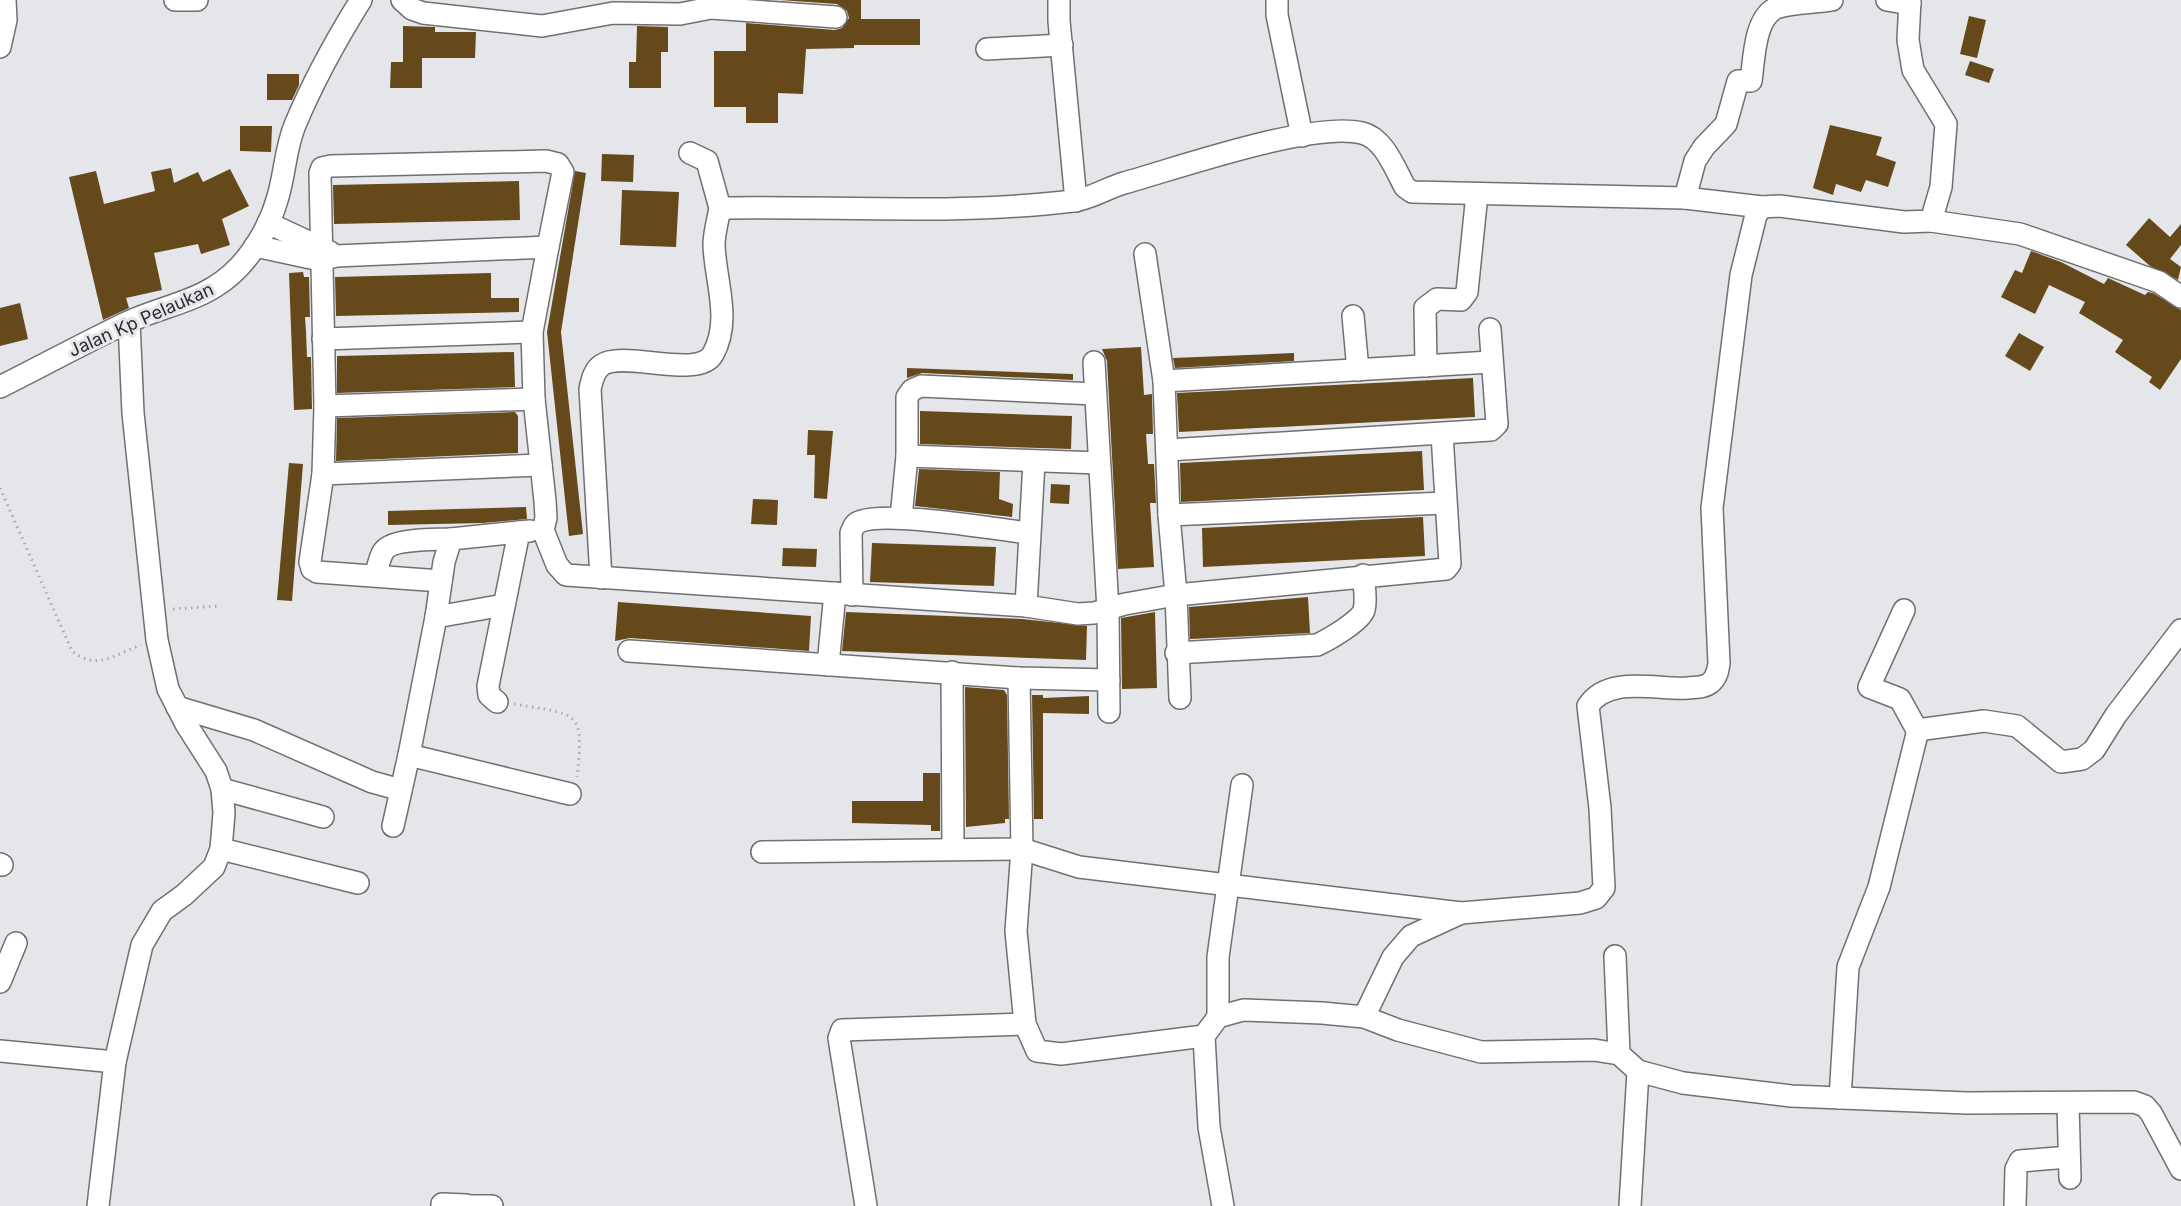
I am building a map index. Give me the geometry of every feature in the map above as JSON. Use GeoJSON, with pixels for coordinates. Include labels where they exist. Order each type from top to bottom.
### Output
{"type":"FeatureCollection","features":[{"type":"Feature","properties":{"kind":"street"},"geometry":{"type":"LineString","coordinates":[[0,36],[6,20],[5,0]]}},
{"type":"Feature","properties":{"kind":"street"},"geometry":{"type":"LineString","coordinates":[[175,0],[197,0]]}},
{"type":"Feature","properties":{"kind":"street","name":"Jalan Kp Pelaukan"},"geometry":{"type":"LineString","coordinates":[[0,387],[129,322],[177,306],[217,287],[239,267],[255,246],[278,199],[283,161],[294,126],[339,34],[361,0]]}},
{"type":"Feature","properties":{"kind":"street"},"geometry":{"type":"LineString","coordinates":[[402,0],[405,5],[423,13],[542,26],[614,6],[680,14],[711,8],[836,17]]}},
{"type":"Feature","properties":{"kind":"street"},"geometry":{"type":"LineString","coordinates":[[1059,0],[1076,201]]}},
{"type":"Feature","properties":{"kind":"street"},"geometry":{"type":"LineString","coordinates":[[1277,0],[1277,15],[1302,136]]}},
{"type":"Feature","properties":{"kind":"street"},"geometry":{"type":"LineString","coordinates":[[1685,198],[1695,161],[1704,147],[1726,124],[1738,81],[1751,81],[1760,28],[1766,16],[1776,8],[1832,0]]}},
{"type":"Feature","properties":{"kind":"street"},"geometry":{"type":"LineString","coordinates":[[1887,0],[1910,2],[1908,40],[1913,70],[1946,124],[1941,187],[1931,221]]}},
{"type":"Feature","properties":{"kind":"street"},"geometry":{"type":"LineString","coordinates":[[987,49],[1062,45]]}},
{"type":"Feature","properties":{"kind":"street"},"geometry":{"type":"LineString","coordinates":[[720,208],[885,211],[1076,201],[1121,184],[1331,130],[1361,132],[1378,141],[1406,187],[1412,192],[1685,198],[1762,207],[1779,206],[1904,222],[1931,221],[2020,234],[2159,282],[2181,297]]}},
{"type":"Feature","properties":{"kind":"street"},"geometry":{"type":"LineString","coordinates":[[601,578],[590,389],[592,380],[601,365],[613,360],[685,365],[706,361],[713,355],[718,340],[722,299],[714,244],[720,208],[707,161],[690,153]]}},
{"type":"Feature","properties":{"kind":"street"},"geometry":{"type":"LineString","coordinates":[[441,582],[317,572],[312,569],[309,558],[323,474],[323,339],[326,254],[318,178],[322,168],[546,161],[558,164],[562,172],[532,332],[534,399],[546,518],[543,530],[560,571],[566,575],[1026,606],[1078,614],[1176,595],[1363,575],[1446,569],[1450,564],[1442,434]]}},
{"type":"Feature","properties":{"kind":"street"},"geometry":{"type":"LineString","coordinates":[[1426,366],[1425,308],[1437,299],[1461,300],[1467,292],[1477,194]]}},
{"type":"Feature","properties":{"kind":"street"},"geometry":{"type":"LineString","coordinates":[[762,852],[1022,849],[1079,867],[1461,913],[1580,903],[1596,898],[1604,888],[1600,808],[1588,706],[1594,697],[1626,686],[1669,689],[1702,687],[1711,683],[1717,676],[1719,663],[1712,508],[1741,275],[1756,215],[1762,207]]}},
{"type":"Feature","properties":{"kind":"street"},"geometry":{"type":"LineString","coordinates":[[268,223],[326,254]]}},
{"type":"Feature","properties":{"kind":"street"},"geometry":{"type":"LineString","coordinates":[[255,246],[326,254],[548,247]]}},
{"type":"Feature","properties":{"kind":"street"},"geometry":{"type":"LineString","coordinates":[[1145,254],[1157,321],[1164,381],[1180,698]]}},
{"type":"Feature","properties":{"kind":"street"},"geometry":{"type":"LineString","coordinates":[[1353,316],[1358,370]]}},
{"type":"Feature","properties":{"kind":"street"},"geometry":{"type":"LineString","coordinates":[[98,1206],[115,1062],[142,945],[162,911],[205,877],[214,867],[221,849],[224,813],[222,789],[216,771],[168,689],[157,640],[134,413],[129,322]]}},
{"type":"Feature","properties":{"kind":"street"},"geometry":{"type":"LineString","coordinates":[[1168,450],[1486,431],[1497,424],[1490,329]]}},
{"type":"Feature","properties":{"kind":"street"},"geometry":{"type":"LineString","coordinates":[[323,339],[532,332]]}},
{"type":"Feature","properties":{"kind":"street"},"geometry":{"type":"LineString","coordinates":[[1094,362],[1108,610],[1109,712]]}},
{"type":"Feature","properties":{"kind":"street"},"geometry":{"type":"LineString","coordinates":[[1164,381],[1491,362]]}},
{"type":"Feature","properties":{"kind":"street"},"geometry":{"type":"LineString","coordinates":[[902,518],[907,456],[907,397],[912,390],[921,386],[1095,394]]}},
{"type":"Feature","properties":{"kind":"street"},"geometry":{"type":"LineString","coordinates":[[324,406],[534,399]]}},
{"type":"Feature","properties":{"kind":"street"},"geometry":{"type":"LineString","coordinates":[[907,456],[1100,463]]}},
{"type":"Feature","properties":{"kind":"street"},"geometry":{"type":"LineString","coordinates":[[1026,606],[1034,462]]}},
{"type":"Feature","properties":{"kind":"street"},"geometry":{"type":"LineString","coordinates":[[323,474],[542,465]]}},
{"type":"Feature","properties":{"kind":"street"},"geometry":{"type":"LineString","coordinates":[[1169,515],[1445,503]]}},
{"type":"Feature","properties":{"kind":"street"},"geometry":{"type":"LineString","coordinates":[[828,664],[843,594],[854,525],[861,521],[902,518],[1029,533]]}},
{"type":"Feature","properties":{"kind":"street"},"geometry":{"type":"LineString","coordinates":[[375,575],[388,546],[400,542],[543,530]]}},
{"type":"Feature","properties":{"kind":"street"},"geometry":{"type":"LineString","coordinates":[[497,702],[489,695],[488,686],[519,532]]}},
{"type":"Feature","properties":{"kind":"street"},"geometry":{"type":"LineString","coordinates":[[393,826],[451,539]]}},
{"type":"Feature","properties":{"kind":"street"},"geometry":{"type":"LineString","coordinates":[[1176,653],[1317,645],[1334,638],[1362,615],[1365,599],[1363,575]]}},
{"type":"Feature","properties":{"kind":"street"},"geometry":{"type":"LineString","coordinates":[[436,617],[504,605]]}},
{"type":"Feature","properties":{"kind":"street"},"geometry":{"type":"LineString","coordinates":[[1840,1098],[1848,967],[1879,887],[1918,730],[1900,699],[1868,684],[1904,610]]}},
{"type":"Feature","properties":{"kind":"street"},"geometry":{"type":"LineString","coordinates":[[1918,730],[1971,722],[2004,724],[2027,732],[2055,760],[2061,762],[2082,759],[2094,750],[2116,715],[2181,630]]}},
{"type":"Feature","properties":{"kind":"street"},"geometry":{"type":"LineString","coordinates":[[630,651],[1019,678],[1109,680]]}},
{"type":"Feature","properties":{"kind":"street"},"geometry":{"type":"LineString","coordinates":[[952,672],[953,849]]}},
{"type":"Feature","properties":{"kind":"street"},"geometry":{"type":"LineString","coordinates":[[1019,678],[1022,849],[1016,931],[1025,1024],[1037,1051],[1049,1054],[1204,1036]]}},
{"type":"Feature","properties":{"kind":"street"},"geometry":{"type":"LineString","coordinates":[[177,707],[254,730],[372,782],[401,790]]}},
{"type":"Feature","properties":{"kind":"street"},"geometry":{"type":"LineString","coordinates":[[409,755],[570,795]]}},
{"type":"Feature","properties":{"kind":"street"},"geometry":{"type":"LineString","coordinates":[[1223,1206],[1209,1127],[1204,1036],[1218,1017],[1218,957],[1242,785]]}},
{"type":"Feature","properties":{"kind":"street"},"geometry":{"type":"LineString","coordinates":[[222,789],[323,817]]}},
{"type":"Feature","properties":{"kind":"street"},"geometry":{"type":"LineString","coordinates":[[221,849],[358,883]]}},
{"type":"Feature","properties":{"kind":"street"},"geometry":{"type":"LineString","coordinates":[[1364,1017],[1394,957],[1411,936],[1461,913]]}},
{"type":"Feature","properties":{"kind":"street"},"geometry":{"type":"LineString","coordinates":[[0,981],[16,943]]}},
{"type":"Feature","properties":{"kind":"street"},"geometry":{"type":"LineString","coordinates":[[1615,956],[1618,1054]]}},
{"type":"Feature","properties":{"kind":"street"},"geometry":{"type":"LineString","coordinates":[[1218,1017],[1242,1010],[1364,1017],[1398,1030],[1481,1052],[1594,1050],[1618,1054],[1638,1071],[1683,1083],[1791,1096],[2068,1104],[2134,1102],[2145,1106],[2181,1169]]}},
{"type":"Feature","properties":{"kind":"street"},"geometry":{"type":"LineString","coordinates":[[866,1206],[839,1038],[842,1030],[1025,1024]]}},
{"type":"Feature","properties":{"kind":"street"},"geometry":{"type":"LineString","coordinates":[[0,1051],[115,1062]]}},
{"type":"Feature","properties":{"kind":"street"},"geometry":{"type":"LineString","coordinates":[[1630,1206],[1638,1071]]}},
{"type":"Feature","properties":{"kind":"street"},"geometry":{"type":"LineString","coordinates":[[2015,1206],[2016,1168],[2020,1161],[2069,1167],[2068,1104]]}},
{"type":"Feature","properties":{"kind":"street"},"geometry":{"type":"LineString","coordinates":[[442,1204],[492,1206]]}},
{"type":"Feature","properties":{"kind":"path"},"geometry":{"type":"LineString","coordinates":[[0,488],[72,651],[91,662],[105,661],[113,655],[157,640]]}},
{"type":"Feature","properties":{"kind":"path"},"geometry":{"type":"LineString","coordinates":[[155,610],[220,606]]}},
{"type":"Feature","properties":{"kind":"path"},"geometry":{"type":"LineString","coordinates":[[497,702],[565,713],[576,722],[581,740],[576,791],[570,795]]}},
{"type":"Feature","properties":{"kind":"building"},"geometry":{"type":"Polygon","coordinates":[[[780,0],[861,0],[861,19],[920,19],[920,45],[854,45],[854,48],[806,49],[803,94],[778,93],[778,123],[746,123],[746,107],[714,107],[714,51],[746,51],[746,23],[835,30],[842,28],[849,18],[847,11],[837,4],[780,0]]]}},
{"type":"Feature","properties":{"kind":"building"},"geometry":{"type":"Polygon","coordinates":[[[1969,16],[1986,20],[1977,58],[1960,54],[1969,16]]]}},
{"type":"Feature","properties":{"kind":"building"},"geometry":{"type":"Polygon","coordinates":[[[403,26],[435,27],[435,32],[476,32],[475,58],[422,58],[422,88],[390,88],[391,62],[403,62],[403,26]]]}},
{"type":"Feature","properties":{"kind":"building"},"geometry":{"type":"Polygon","coordinates":[[[637,26],[668,27],[668,52],[661,52],[661,88],[629,88],[629,62],[636,62],[637,26]]]}},
{"type":"Feature","properties":{"kind":"building"},"geometry":{"type":"Polygon","coordinates":[[[1970,61],[1994,69],[1989,83],[1965,75],[1970,61]]]}},
{"type":"Feature","properties":{"kind":"building"},"geometry":{"type":"Polygon","coordinates":[[[267,74],[299,74],[299,85],[292,100],[267,100],[267,74]]]}},
{"type":"Feature","properties":{"kind":"building"},"geometry":{"type":"Polygon","coordinates":[[[1830,125],[1882,137],[1876,155],[1896,162],[1888,187],[1866,180],[1861,192],[1836,184],[1833,195],[1813,188],[1830,125]]]}},
{"type":"Feature","properties":{"kind":"building"},"geometry":{"type":"Polygon","coordinates":[[[240,126],[272,126],[271,152],[240,151],[240,126]]]}},
{"type":"Feature","properties":{"kind":"building"},"geometry":{"type":"Polygon","coordinates":[[[602,154],[634,155],[633,182],[601,181],[602,154]]]}},
{"type":"Feature","properties":{"kind":"building"},"geometry":{"type":"Polygon","coordinates":[[[171,168],[174,183],[198,172],[203,182],[230,169],[249,206],[222,219],[230,245],[201,254],[198,244],[154,253],[162,290],[126,298],[129,308],[103,320],[69,177],[96,171],[104,204],[155,191],[151,172],[171,168]]]}},
{"type":"Feature","properties":{"kind":"building"},"geometry":{"type":"Polygon","coordinates":[[[575,171],[586,173],[561,332],[583,534],[569,536],[547,332],[575,171]]]}},
{"type":"Feature","properties":{"kind":"building"},"geometry":{"type":"Polygon","coordinates":[[[519,181],[520,220],[334,224],[333,185],[519,181]]]}},
{"type":"Feature","properties":{"kind":"building"},"geometry":{"type":"Polygon","coordinates":[[[622,190],[679,192],[676,247],[620,245],[622,190]]]}},
{"type":"Feature","properties":{"kind":"building"},"geometry":{"type":"Polygon","coordinates":[[[2149,218],[2170,237],[2181,224],[2181,245],[2170,259],[2181,267],[2178,280],[2150,266],[2126,245],[2149,218]]]}},
{"type":"Feature","properties":{"kind":"building"},"geometry":{"type":"Polygon","coordinates":[[[2031,251],[2061,262],[2104,284],[2108,278],[2145,295],[2148,292],[2153,293],[2181,310],[2181,359],[2160,390],[2149,382],[2152,377],[2115,352],[2123,340],[2079,313],[2085,302],[2049,285],[2035,314],[2001,297],[2015,270],[2022,273],[2031,251]]]}},
{"type":"Feature","properties":{"kind":"building"},"geometry":{"type":"Polygon","coordinates":[[[303,272],[304,277],[309,277],[310,317],[305,317],[307,357],[311,357],[312,409],[294,410],[289,273],[303,272]]]}},
{"type":"Feature","properties":{"kind":"building"},"geometry":{"type":"Polygon","coordinates":[[[491,273],[491,298],[519,298],[519,312],[336,316],[335,277],[491,273]]]}},
{"type":"Feature","properties":{"kind":"building"},"geometry":{"type":"Polygon","coordinates":[[[20,303],[28,339],[0,346],[0,308],[20,303]]]}},
{"type":"Feature","properties":{"kind":"building"},"geometry":{"type":"Polygon","coordinates":[[[2019,333],[2044,347],[2030,371],[2005,356],[2019,333]]]}},
{"type":"Feature","properties":{"kind":"building"},"geometry":{"type":"Polygon","coordinates":[[[1141,347],[1144,395],[1152,394],[1153,434],[1146,434],[1148,464],[1154,464],[1156,503],[1150,503],[1154,567],[1118,569],[1107,361],[1102,349],[1141,347]]]}},
{"type":"Feature","properties":{"kind":"building"},"geometry":{"type":"Polygon","coordinates":[[[514,352],[515,387],[337,393],[337,356],[514,352]]]}},
{"type":"Feature","properties":{"kind":"building"},"geometry":{"type":"Polygon","coordinates":[[[1294,353],[1294,361],[1175,368],[1173,358],[1294,353]]]}},
{"type":"Feature","properties":{"kind":"building"},"geometry":{"type":"Polygon","coordinates":[[[907,368],[1073,374],[1073,380],[922,373],[907,378],[907,368]]]}},
{"type":"Feature","properties":{"kind":"building"},"geometry":{"type":"Polygon","coordinates":[[[1473,378],[1475,417],[1179,432],[1177,393],[1473,378]]]}},
{"type":"Feature","properties":{"kind":"building"},"geometry":{"type":"Polygon","coordinates":[[[920,411],[1072,416],[1071,449],[920,444],[920,411]]]}},
{"type":"Feature","properties":{"kind":"building"},"geometry":{"type":"Polygon","coordinates":[[[515,412],[518,416],[518,453],[336,461],[337,418],[515,412]]]}},
{"type":"Feature","properties":{"kind":"building"},"geometry":{"type":"Polygon","coordinates":[[[808,430],[833,431],[827,499],[814,498],[815,455],[807,455],[808,430]]]}},
{"type":"Feature","properties":{"kind":"building"},"geometry":{"type":"Polygon","coordinates":[[[1422,451],[1424,490],[1181,502],[1180,463],[1422,451]]]}},
{"type":"Feature","properties":{"kind":"building"},"geometry":{"type":"Polygon","coordinates":[[[289,463],[303,464],[292,601],[277,600],[289,463]]]}},
{"type":"Feature","properties":{"kind":"building"},"geometry":{"type":"Polygon","coordinates":[[[919,469],[1000,472],[999,499],[1013,504],[1012,517],[915,506],[919,469]]]}},
{"type":"Feature","properties":{"kind":"building"},"geometry":{"type":"Polygon","coordinates":[[[1051,484],[1070,485],[1069,504],[1050,503],[1051,484]]]}},
{"type":"Feature","properties":{"kind":"building"},"geometry":{"type":"Polygon","coordinates":[[[753,499],[778,500],[777,525],[751,524],[753,499]]]}},
{"type":"Feature","properties":{"kind":"building"},"geometry":{"type":"Polygon","coordinates":[[[526,507],[527,519],[483,523],[388,525],[388,511],[526,507]]]}},
{"type":"Feature","properties":{"kind":"building"},"geometry":{"type":"Polygon","coordinates":[[[1423,517],[1425,556],[1203,567],[1202,528],[1423,517]]]}},
{"type":"Feature","properties":{"kind":"building"},"geometry":{"type":"Polygon","coordinates":[[[872,543],[996,547],[994,586],[870,582],[872,543]]]}},
{"type":"Feature","properties":{"kind":"building"},"geometry":{"type":"Polygon","coordinates":[[[783,548],[817,549],[816,567],[782,566],[783,548]]]}},
{"type":"Feature","properties":{"kind":"building"},"geometry":{"type":"Polygon","coordinates":[[[1308,597],[1310,633],[1190,639],[1189,607],[1308,597]]]}},
{"type":"Feature","properties":{"kind":"building"},"geometry":{"type":"Polygon","coordinates":[[[618,602],[811,616],[809,651],[630,638],[615,641],[618,602]]]}},
{"type":"Feature","properties":{"kind":"building"},"geometry":{"type":"Polygon","coordinates":[[[846,612],[1022,619],[1087,626],[1086,660],[842,651],[846,612]]]}},
{"type":"Feature","properties":{"kind":"building"},"geometry":{"type":"Polygon","coordinates":[[[1155,612],[1157,688],[1122,689],[1121,618],[1155,612]]]}},
{"type":"Feature","properties":{"kind":"building"},"geometry":{"type":"Polygon","coordinates":[[[965,687],[1004,690],[1007,695],[1009,819],[1005,819],[1005,823],[966,827],[965,687]]]}},
{"type":"Feature","properties":{"kind":"building"},"geometry":{"type":"Polygon","coordinates":[[[1032,695],[1043,695],[1043,698],[1089,696],[1089,714],[1043,713],[1043,819],[1034,819],[1032,695]]]}},
{"type":"Feature","properties":{"kind":"building"},"geometry":{"type":"Polygon","coordinates":[[[923,773],[940,773],[940,831],[931,831],[931,825],[852,823],[852,801],[923,801],[923,773]]]}}]}
